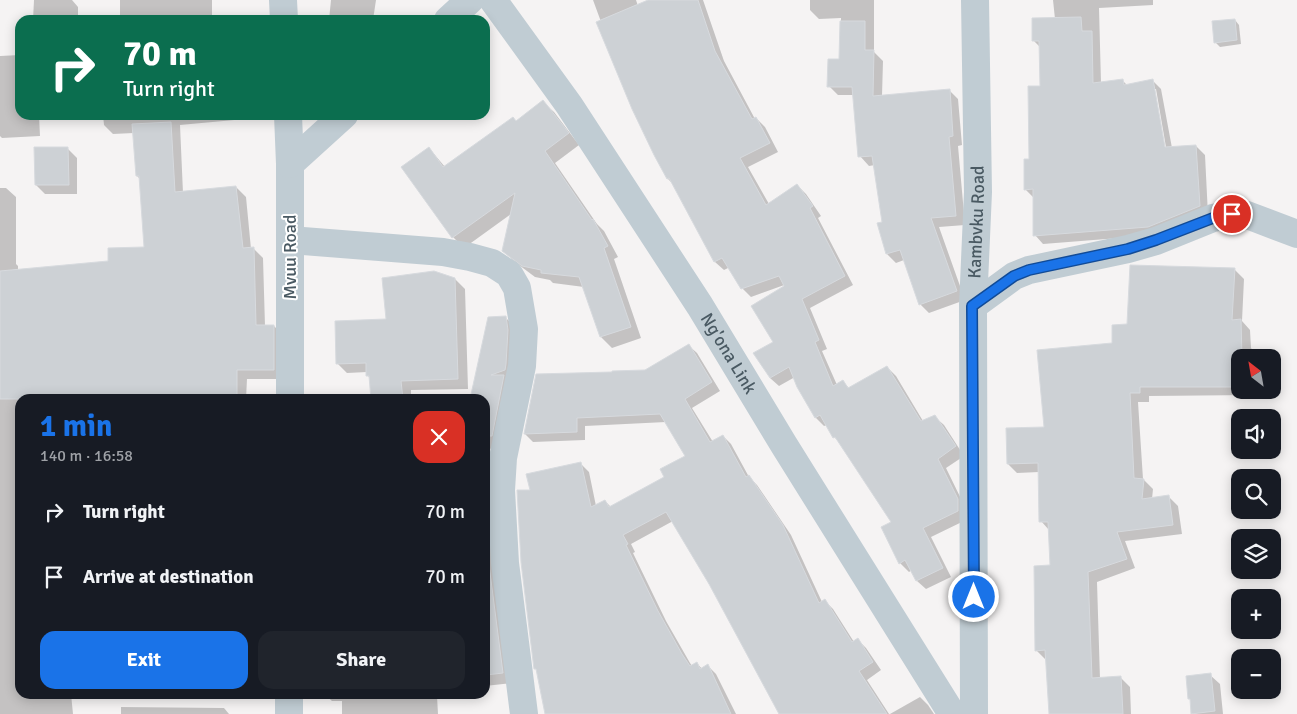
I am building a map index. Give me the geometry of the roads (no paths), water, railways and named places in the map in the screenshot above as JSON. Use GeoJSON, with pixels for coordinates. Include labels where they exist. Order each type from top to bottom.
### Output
{"type":"FeatureCollection","features":[{"type":"Feature","properties":{"kind":"street"},"geometry":{"type":"LineString","coordinates":[[283,0],[284,15]]}},
{"type":"Feature","properties":{"kind":"street"},"geometry":{"type":"LineString","coordinates":[[454,15],[470,0]]}},
{"type":"Feature","properties":{"kind":"street","name":"Ng'ona Link"},"geometry":{"type":"LineString","coordinates":[[493,0],[568,105],[700,306],[784,445],[952,714]]}},
{"type":"Feature","properties":{"kind":"street","name":"Kambvku Road"},"geometry":{"type":"LineString","coordinates":[[974,714],[972,306],[978,192],[975,0]]}},
{"type":"Feature","properties":{"kind":"street","name":"Mvuu Road"},"geometry":{"type":"LineString","coordinates":[[288,120],[290,164],[290,394]]}},
{"type":"Feature","properties":{"kind":"street"},"geometry":{"type":"LineString","coordinates":[[290,164],[338,120]]}},
{"type":"Feature","properties":{"kind":"street"},"geometry":{"type":"LineString","coordinates":[[972,306],[1014,276],[1029,270],[1128,249],[1213,218],[1232,214],[1247,215],[1297,234]]}},
{"type":"Feature","properties":{"kind":"street"},"geometry":{"type":"LineString","coordinates":[[290,240],[443,252],[470,257],[492,263],[509,274],[517,288],[524,329],[522,366],[503,458],[501,490],[505,563],[524,714]]}},
{"type":"Feature","properties":{"kind":"street"},"geometry":{"type":"LineString","coordinates":[[289,699],[289,714]]}}]}
